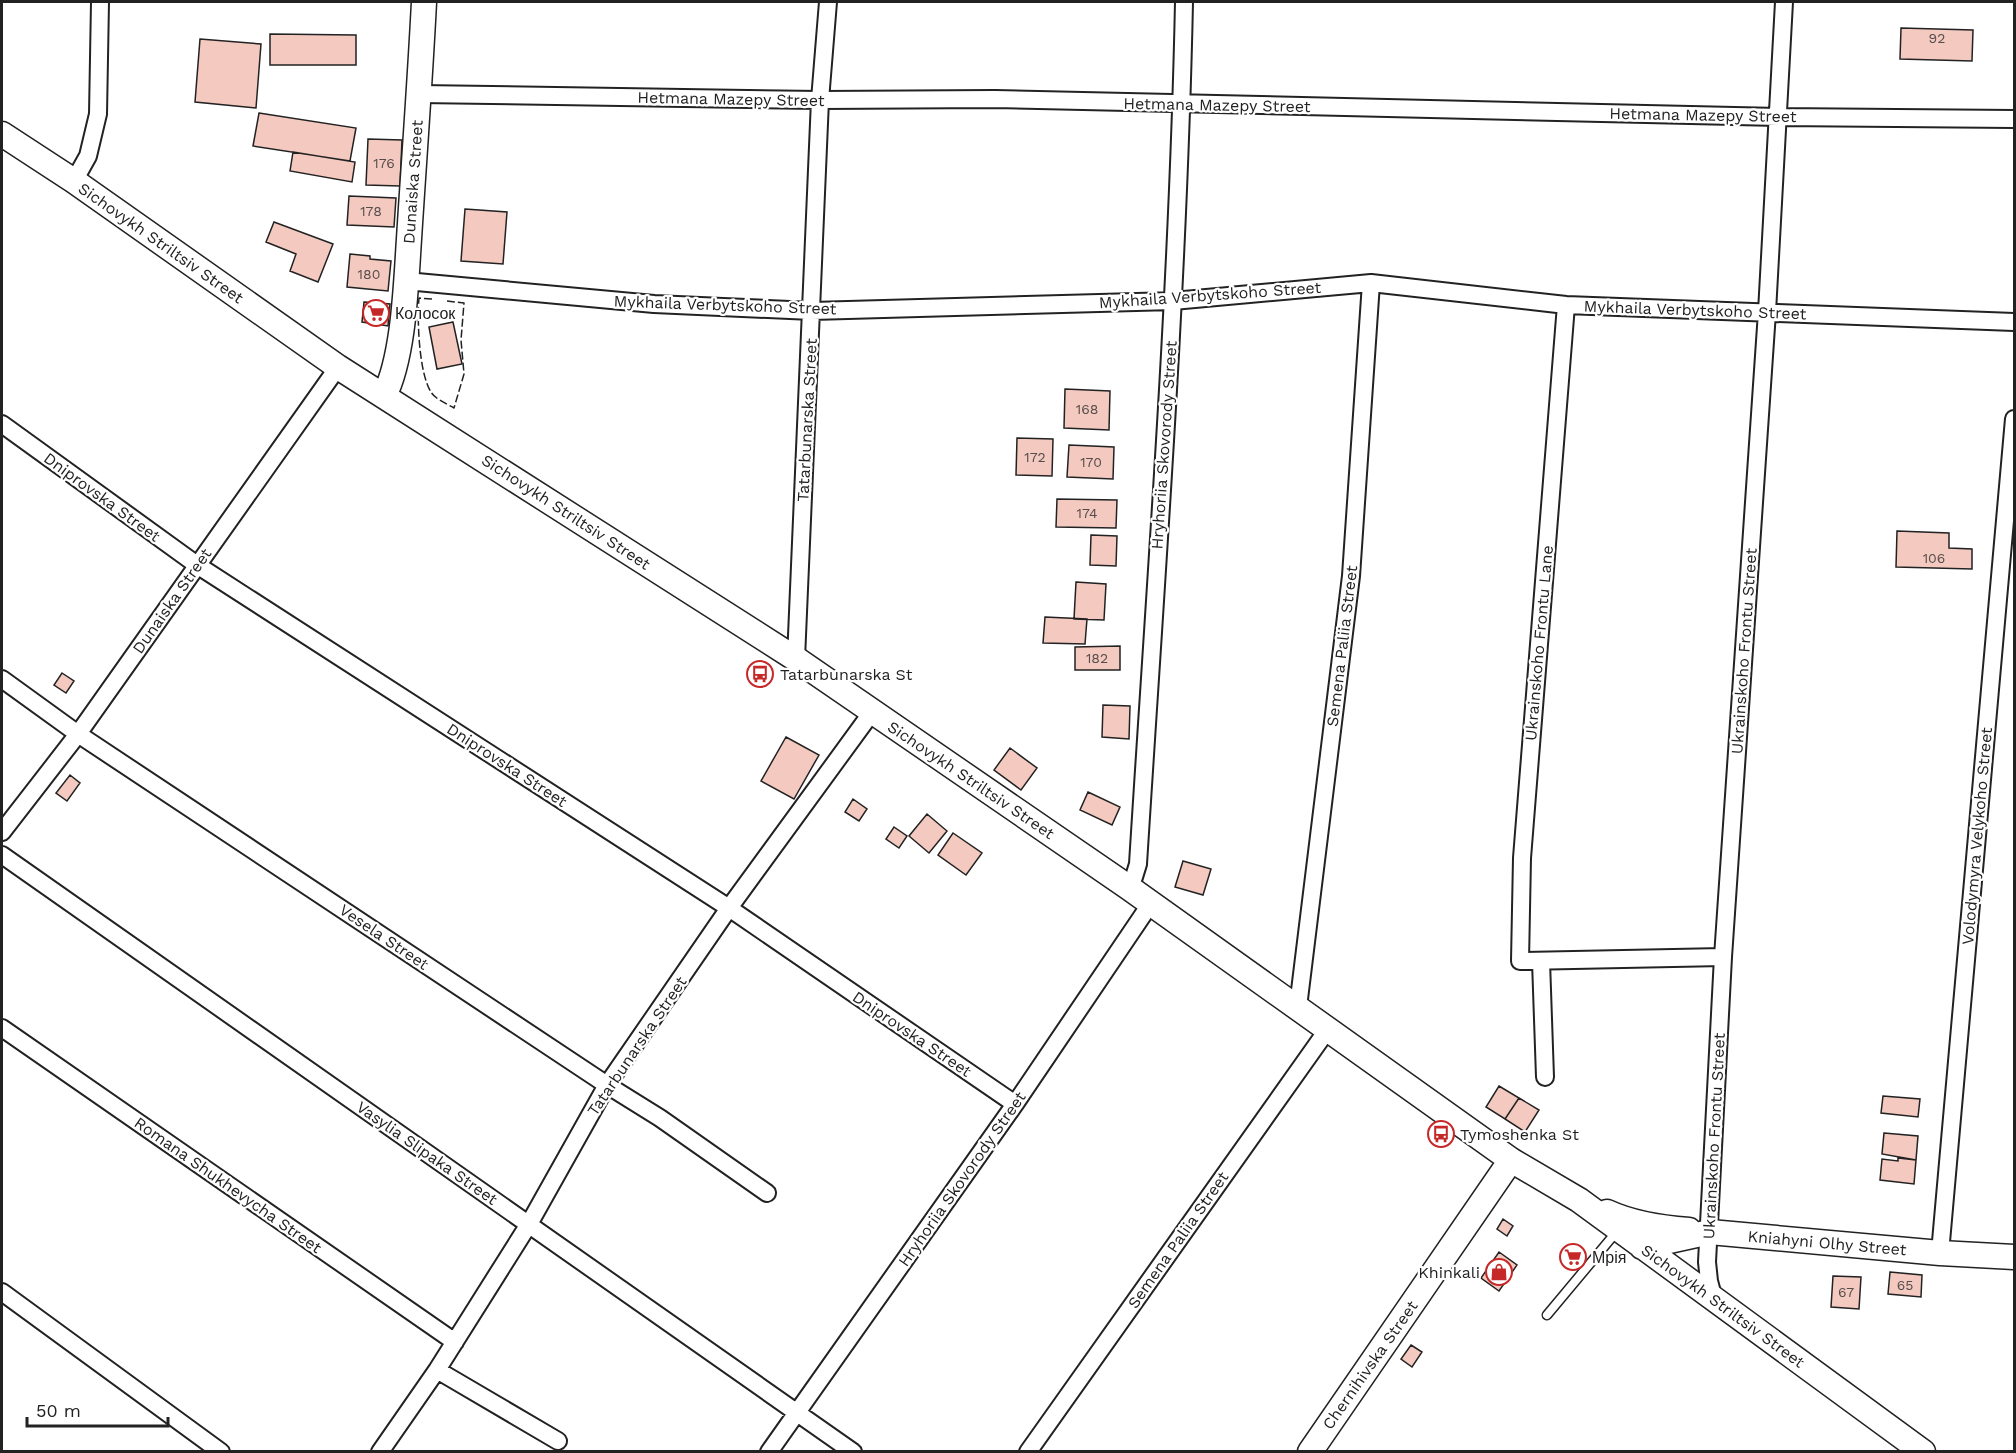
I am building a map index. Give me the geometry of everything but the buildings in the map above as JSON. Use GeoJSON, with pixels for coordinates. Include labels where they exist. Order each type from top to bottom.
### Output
{"type":"FeatureCollection","features":[{"type":"Feature","properties":{"kind":"main road","name":"Dunaiska Street"},"geometry":{"type":"LineString","coordinates":[[384,396],[390,383],[398,351],[406,281],[424,2]]}},
{"type":"Feature","properties":{"kind":"main road","name":"Sichovykh Striltsiv Street"},"geometry":{"type":"LineString","coordinates":[[2,134],[74,181],[338,366],[796,659],[1298,1006],[1510,1160],[1579,1200],[1923,1452]]}},
{"type":"Feature","properties":{"kind":"main road","name":"Chernihivska Street"},"geometry":{"type":"LineString","coordinates":[[1310,1452],[1510,1160]]}},
{"type":"Feature","properties":{"kind":"main road"},"geometry":{"type":"LineString","coordinates":[[1579,1200],[1622,1219],[1659,1227],[1710,1232]]}},
{"type":"Feature","properties":{"kind":"main road","name":"Kniahyni Olhy Street"},"geometry":{"type":"LineString","coordinates":[[1642,1247],[1710,1232],[1941,1253],[2014,1257]]}},
{"type":"Feature","properties":{"kind":"street"},"geometry":{"type":"LineString","coordinates":[[74,181],[88,156],[98,114],[100,2]]}},
{"type":"Feature","properties":{"kind":"street","name":"Tatarbunarska Street"},"geometry":{"type":"LineString","coordinates":[[796,659],[820,100],[828,2]]}},
{"type":"Feature","properties":{"kind":"street","name":"Hryhoriia Skovorody Street"},"geometry":{"type":"LineString","coordinates":[[1128,887],[1138,864],[1173,301],[1184,2]]}},
{"type":"Feature","properties":{"kind":"street","name":"Ukrainskoho Frontu Street"},"geometry":{"type":"LineString","coordinates":[[1714,1300],[1707,1262],[1723,957],[1767,312],[1784,2]]}},
{"type":"Feature","properties":{"kind":"street","name":"Hetmana Mazepy Street"},"geometry":{"type":"LineString","coordinates":[[419,94],[820,100],[995,99],[1779,117],[2014,119]]}},
{"type":"Feature","properties":{"kind":"street","name":"Mykhaila Verbytskoho Street"},"geometry":{"type":"LineString","coordinates":[[406,281],[654,304],[812,310],[1173,301],[1371,283],[1566,305],[2014,322]]}},
{"type":"Feature","properties":{"kind":"street","name":"Semena Paliia Street"},"geometry":{"type":"LineString","coordinates":[[1298,1006],[1351,576],[1371,283]]}},
{"type":"Feature","properties":{"kind":"street","name":"Ukrainskoho Frontu Lane"},"geometry":{"type":"LineString","coordinates":[[1566,305],[1522,858],[1520,961],[1723,957]]}},
{"type":"Feature","properties":{"kind":"street","name":"Dunaiska Street"},"geometry":{"type":"LineString","coordinates":[[2,832],[78,734],[338,366]]}},
{"type":"Feature","properties":{"kind":"street","name":"Volodymyra Velykoho Street"},"geometry":{"type":"LineString","coordinates":[[1941,1253],[2014,419]]}},
{"type":"Feature","properties":{"kind":"street","name":"Dniprovska Street"},"geometry":{"type":"LineString","coordinates":[[2,424],[197,566],[729,908],[1015,1104]]}},
{"type":"Feature","properties":{"kind":"street","name":"Vesela Street"},"geometry":{"type":"LineString","coordinates":[[2,679],[78,734],[660,1118],[767,1194]]}},
{"type":"Feature","properties":{"kind":"street","name":"Tatarbunarska Street"},"geometry":{"type":"LineString","coordinates":[[380,1452],[437,1370],[529,1224],[607,1085],[729,908],[872,712]]}},
{"type":"Feature","properties":{"kind":"street","name":"Vasylia Slipaka Street"},"geometry":{"type":"LineString","coordinates":[[2,855],[853,1452]]}},
{"type":"Feature","properties":{"kind":"street","name":"Hryhoriia Skovorody Street"},"geometry":{"type":"LineString","coordinates":[[770,1452],[1015,1104],[1151,903]]}},
{"type":"Feature","properties":{"kind":"street"},"geometry":{"type":"LineString","coordinates":[[1540,961],[1545,1077]]}},
{"type":"Feature","properties":{"kind":"street","name":"Romana Shukhevycha Street"},"geometry":{"type":"LineString","coordinates":[[2,1028],[455,1342]]}},
{"type":"Feature","properties":{"kind":"street","name":"Semena Paliia Street"},"geometry":{"type":"LineString","coordinates":[[1028,1452],[1328,1029]]}},
{"type":"Feature","properties":{"kind":"street"},"geometry":{"type":"LineString","coordinates":[[2,1292],[221,1452]]}},
{"type":"Feature","properties":{"kind":"street"},"geometry":{"type":"LineString","coordinates":[[437,1370],[558,1441]]}},
{"type":"Feature","properties":{"kind":"lane"},"geometry":{"type":"LineString","coordinates":[[1547,1315],[1618,1230]]}},
{"type":"Feature","properties":{"kind":"fence"},"geometry":{"type":"LineString","coordinates":[[432,299],[419,298],[421,360],[433,395],[454,408],[464,374],[461,340],[464,303],[447,301]]}},
{"type":"Feature","properties":{"kind":"place","name":"Колосок"},"geometry":{"type":"Point","coordinates":[376,313]}},
{"type":"Feature","properties":{"kind":"place","name":"Tatarbunarska St"},"geometry":{"type":"Point","coordinates":[760,674]}},
{"type":"Feature","properties":{"kind":"place","name":"Tymoshenka St"},"geometry":{"type":"Point","coordinates":[1441,1134]}},
{"type":"Feature","properties":{"kind":"place","name":"Мрія"},"geometry":{"type":"Point","coordinates":[1573,1257]}},
{"type":"Feature","properties":{"kind":"place","name":"Khinkali"},"geometry":{"type":"Point","coordinates":[1499,1272]}}]}
